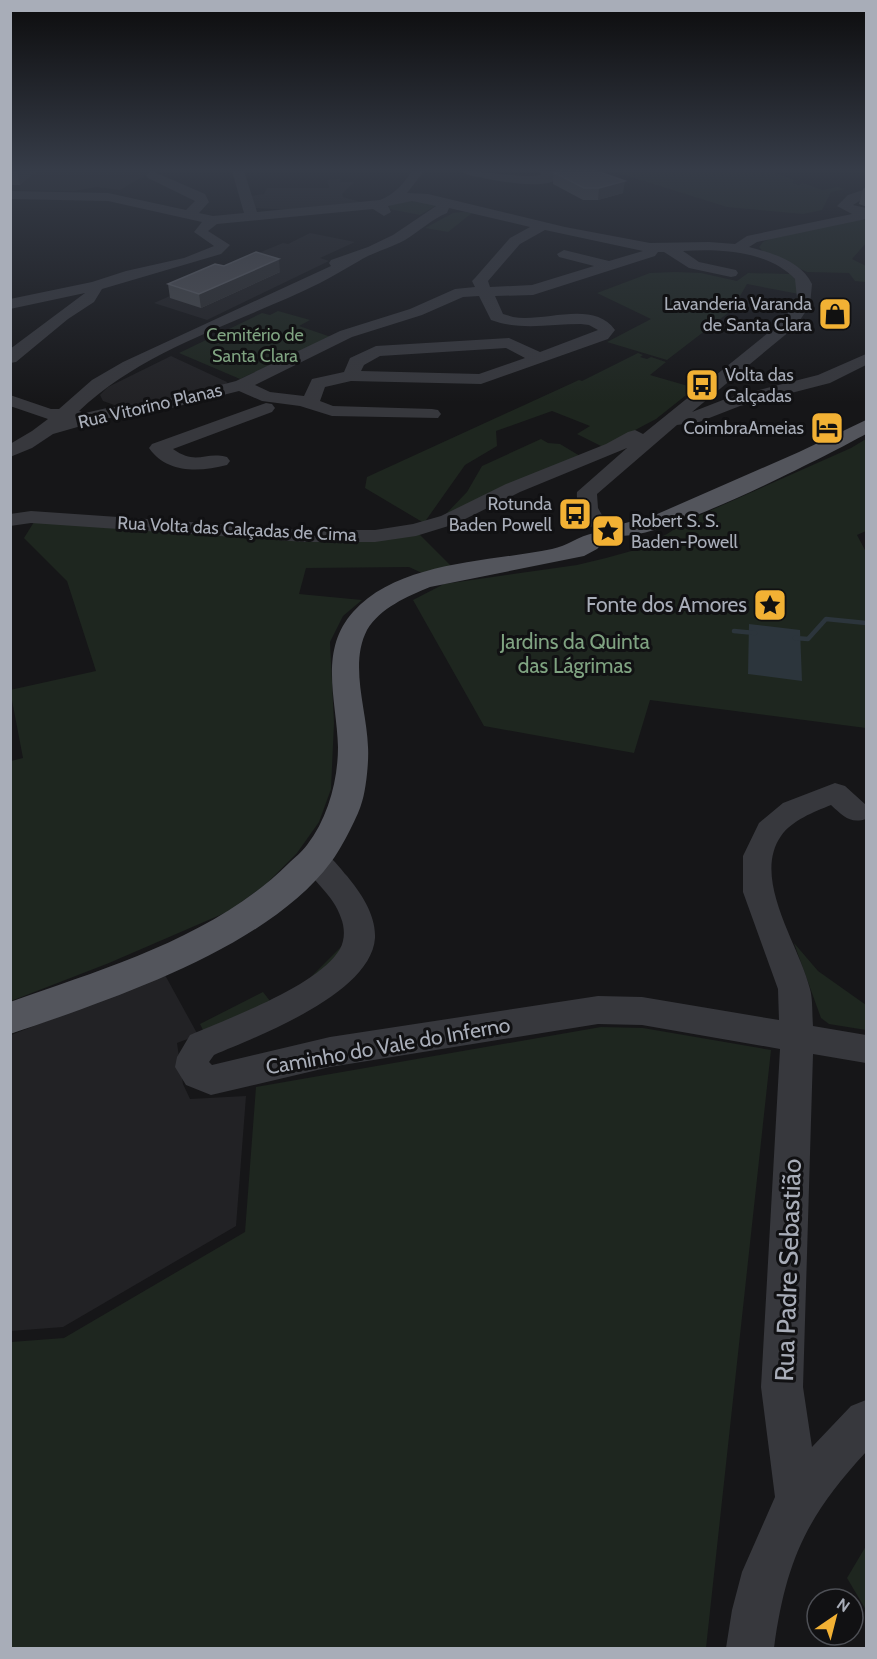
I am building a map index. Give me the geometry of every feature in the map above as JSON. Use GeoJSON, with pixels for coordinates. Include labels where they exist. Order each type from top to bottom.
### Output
{"type":"FeatureCollection","features":[{"type":"Feature","properties":{"kind":"main road"},"geometry":{"type":"LineString","coordinates":[[10,1018],[191,948],[240,923],[281,893],[314,859],[336,826],[348,794],[354,752],[345,659],[350,635],[361,618],[376,604],[425,581],[558,555],[584,547],[595,531],[606,543],[618,542],[626,538],[627,530],[664,520],[807,457],[867,426]]}},
{"type":"Feature","properties":{"kind":"street"},"geometry":{"type":"LineString","coordinates":[[10,304],[96,286],[131,274],[188,261],[219,248]]}},
{"type":"Feature","properties":{"kind":"street","name":"Rua Vitorino Planas"},"geometry":{"type":"LineString","coordinates":[[10,451],[32,441],[50,429],[84,394],[131,365],[311,277],[345,265],[353,258],[375,248]]}},
{"type":"Feature","properties":{"kind":"street"},"geometry":{"type":"LineString","coordinates":[[310,404],[318,383],[351,376],[470,380],[602,336],[607,330],[600,321],[592,319],[521,323],[497,317],[480,281],[497,264],[507,248]]}},
{"type":"Feature","properties":{"kind":"street","name":"Rua Vitorino Planas"},"geometry":{"type":"LineString","coordinates":[[50,429],[100,415],[159,406],[242,385],[346,334],[416,312],[460,292],[532,290],[660,248]]}},
{"type":"Feature","properties":{"kind":"street"},"geometry":{"type":"LineString","coordinates":[[662,248],[694,265],[730,273]]}},
{"type":"Feature","properties":{"kind":"street"},"geometry":{"type":"LineString","coordinates":[[595,531],[586,504],[587,492],[790,323],[801,311],[805,290],[804,281],[797,273],[739,248]]}},
{"type":"Feature","properties":{"kind":"street"},"geometry":{"type":"LineString","coordinates":[[564,254],[608,265]]}},
{"type":"Feature","properties":{"kind":"street"},"geometry":{"type":"LineString","coordinates":[[10,358],[62,316],[89,299],[96,286]]}},
{"type":"Feature","properties":{"kind":"street"},"geometry":{"type":"LineString","coordinates":[[383,351],[392,340],[432,332]]}},
{"type":"Feature","properties":{"kind":"street"},"geometry":{"type":"LineString","coordinates":[[351,376],[356,362],[383,351],[509,343],[539,358]]}},
{"type":"Feature","properties":{"kind":"street","name":"Rua Volta das Calçadas de Cima"},"geometry":{"type":"LineString","coordinates":[[10,520],[31,517],[306,536],[386,534],[416,530],[448,520],[513,488],[612,448],[641,433],[692,418],[734,402],[824,379],[867,358]]}},
{"type":"Feature","properties":{"kind":"street"},"geometry":{"type":"LineString","coordinates":[[242,385],[256,395],[310,404],[332,411],[432,414]]}},
{"type":"Feature","properties":{"kind":"street"},"geometry":{"type":"LineString","coordinates":[[84,394],[100,415]]}},
{"type":"Feature","properties":{"kind":"street"},"geometry":{"type":"LineString","coordinates":[[10,400],[48,414],[100,415]]}},
{"type":"Feature","properties":{"kind":"street"},"geometry":{"type":"LineString","coordinates":[[159,406],[197,434]]}},
{"type":"Feature","properties":{"kind":"street"},"geometry":{"type":"LineString","coordinates":[[219,461],[199,465],[180,464],[159,448],[266,408]]}},
{"type":"Feature","properties":{"kind":"street","name":"Rua Padre Sebastião"},"geometry":{"type":"LineString","coordinates":[[798,1501],[782,1387],[797,1038],[794,989],[758,892],[758,856],[769,830],[793,810],[835,793],[857,812]]}},
{"type":"Feature","properties":{"kind":"street","name":"Caminho do Vale do Inferno"},"geometry":{"type":"LineString","coordinates":[[314,859],[348,897],[358,926],[360,941],[354,954],[346,966],[331,980],[272,1014],[202,1045],[192,1062],[193,1071],[199,1078],[211,1080],[330,1052],[598,1010],[642,1011],[867,1049]]}},
{"type":"Feature","properties":{"kind":"street"},"geometry":{"type":"LineString","coordinates":[[750,1648],[753,1617],[772,1553],[798,1501],[867,1421]]}},
{"type":"Feature","properties":{"kind":"shaded area"},"geometry":{"type":"Polygon","coordinates":[[[270,248],[341,248],[320,258],[329,261],[207,320],[154,303],[245,263],[239,261],[270,248]]]}},
{"type":"Feature","properties":{"kind":"shaded area"},"geometry":{"type":"Polygon","coordinates":[[[171,356],[227,382],[226,385],[149,403],[120,407],[103,401],[100,395],[108,387],[171,356]]]}},
{"type":"Feature","properties":{"kind":"shaded area"},"geometry":{"type":"Polygon","coordinates":[[[749,624],[800,630],[802,681],[748,674],[749,624]]]}},
{"type":"Feature","properties":{"kind":"shaded area"},"geometry":{"type":"Polygon","coordinates":[[[165,975],[198,1035],[177,1043],[183,1084],[190,1099],[246,1096],[236,1226],[63,1327],[11,1331],[11,1035],[165,975]]]}},
{"type":"Feature","properties":{"kind":"green space"},"geometry":{"type":"Polygon","coordinates":[[[760,248],[861,248],[852,259],[866,266],[866,282],[855,281],[849,273],[807,272],[763,252],[760,248]]]}},
{"type":"Feature","properties":{"kind":"green space"},"geometry":{"type":"Polygon","coordinates":[[[650,273],[701,273],[737,281],[748,273],[790,274],[797,281],[799,294],[747,284],[732,310],[667,360],[607,342],[651,319],[597,293],[650,273]]]}},
{"type":"Feature","properties":{"kind":"green space","name":"Cemitério de Santa Clara"},"geometry":{"type":"Polygon","coordinates":[[[278,311],[310,320],[299,326],[331,337],[240,379],[179,353],[262,313],[270,315],[278,311]]]}},
{"type":"Feature","properties":{"kind":"green space"},"geometry":{"type":"Polygon","coordinates":[[[638,353],[643,355],[640,357],[647,359],[651,357],[666,362],[650,375],[695,388],[656,419],[603,447],[577,434],[590,426],[552,411],[496,431],[497,446],[465,465],[424,523],[365,488],[367,477],[579,380],[582,381],[638,353]]]}},
{"type":"Feature","properties":{"kind":"green space"},"geometry":{"type":"Polygon","coordinates":[[[541,439],[548,443],[560,444],[580,456],[443,517],[467,492],[482,466],[541,439]]]}},
{"type":"Feature","properties":{"kind":"green space","name":"Jardins da Quinta das Lágrimas"},"geometry":{"type":"Polygon","coordinates":[[[866,439],[866,531],[857,535],[866,552],[866,728],[650,700],[634,753],[484,726],[413,600],[444,584],[577,565],[635,550],[689,520],[851,448],[866,439]]]}},
{"type":"Feature","properties":{"kind":"green space"},"geometry":{"type":"Polygon","coordinates":[[[34,522],[419,534],[451,566],[422,573],[409,567],[306,568],[299,594],[362,600],[343,616],[330,642],[334,723],[331,789],[319,822],[297,853],[265,885],[227,912],[109,963],[11,1001],[11,761],[23,758],[10,690],[96,671],[67,581],[24,538],[34,522]]]}},
{"type":"Feature","properties":{"kind":"green space"},"geometry":{"type":"Polygon","coordinates":[[[351,943],[308,987],[205,1034],[200,1024],[263,992],[270,1001],[304,984],[342,946],[351,943]]]}},
{"type":"Feature","properties":{"kind":"green space"},"geometry":{"type":"Polygon","coordinates":[[[794,943],[818,971],[866,1005],[866,1030],[829,1024],[821,1018],[794,943]]]}},
{"type":"Feature","properties":{"kind":"green space"},"geometry":{"type":"Polygon","coordinates":[[[601,1027],[643,1028],[771,1050],[706,1648],[11,1648],[11,1342],[64,1338],[245,1232],[256,1087],[601,1027]]]}},
{"type":"Feature","properties":{"kind":"green space"},"geometry":{"type":"Polygon","coordinates":[[[866,1546],[866,1610],[865,1587],[852,1587],[847,1578],[866,1546]]]}},
{"type":"Feature","properties":{"kind":"building"},"geometry":{"type":"Polygon","coordinates":[[[256,252],[279,259],[199,294],[168,284],[215,264],[224,266],[256,252]]]}},
{"type":"Feature","properties":{"kind":"waterway"},"geometry":{"type":"LineString","coordinates":[[795,638],[808,639],[826,619],[866,623]]}},
{"type":"Feature","properties":{"kind":"waterway"},"geometry":{"type":"LineString","coordinates":[[734,631],[755,633]]}},
{"type":"Feature","properties":{"kind":"place","name":"Lavanderia Varanda de Santa Clara"},"geometry":{"type":"Point","coordinates":[835,314]}},
{"type":"Feature","properties":{"kind":"place","name":"Volta das Calçadas"},"geometry":{"type":"Point","coordinates":[702,385]}},
{"type":"Feature","properties":{"kind":"place","name":"CoimbraAmeias"},"geometry":{"type":"Point","coordinates":[827,428]}},
{"type":"Feature","properties":{"kind":"place","name":"Rotunda Baden Powell"},"geometry":{"type":"Point","coordinates":[575,514]}},
{"type":"Feature","properties":{"kind":"place","name":"Robert S. S. Baden-Powell"},"geometry":{"type":"Point","coordinates":[608,531]}},
{"type":"Feature","properties":{"kind":"place","name":"Fonte dos Amores"},"geometry":{"type":"Point","coordinates":[770,605]}}]}
